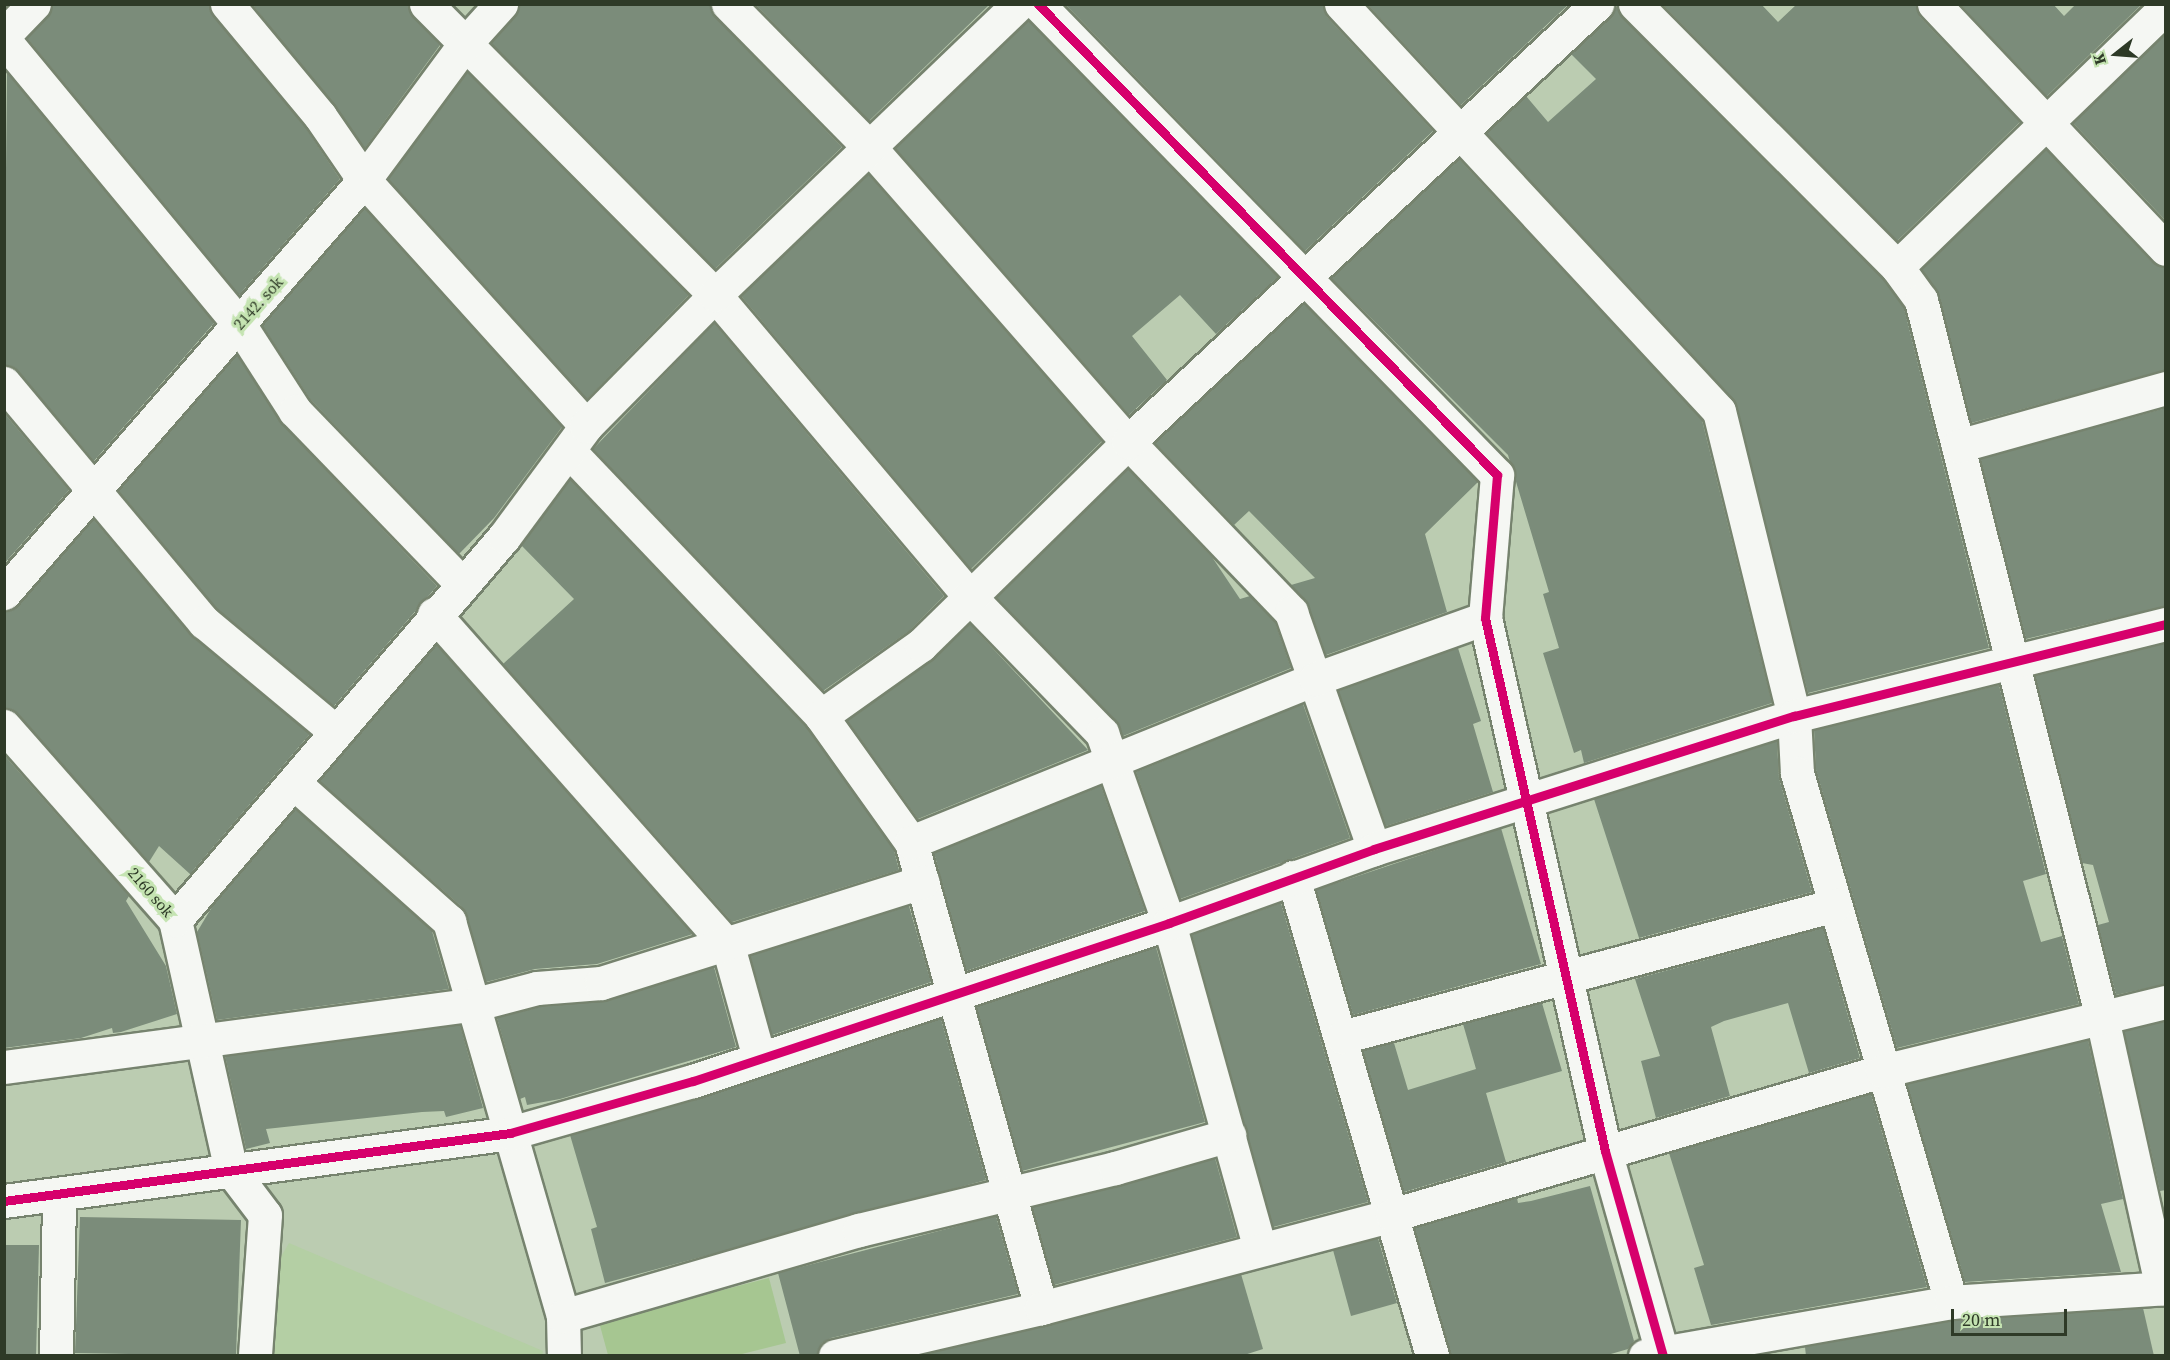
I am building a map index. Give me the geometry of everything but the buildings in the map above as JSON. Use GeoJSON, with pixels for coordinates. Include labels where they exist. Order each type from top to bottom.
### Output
{"type":"FeatureCollection","features":[{"type":"Feature","properties":{"kind":"street"},"geometry":{"type":"LineString","coordinates":[[4,35],[34,4]]}},
{"type":"Feature","properties":{"kind":"street"},"geometry":{"type":"LineString","coordinates":[[227,4],[320,116],[364,180],[577,439],[821,716],[910,842],[1012,1191],[1041,1308]]}},
{"type":"Feature","properties":{"kind":"street"},"geometry":{"type":"LineString","coordinates":[[426,4],[464,46],[715,295],[970,597],[1102,733],[1116,763],[1169,923],[1260,1249]]}},
{"type":"Feature","properties":{"kind":"street","name":"2142. sok"},"geometry":{"type":"LineString","coordinates":[[4,593],[364,180],[464,46],[501,4]]}},
{"type":"Feature","properties":{"kind":"street"},"geometry":{"type":"LineString","coordinates":[[728,4],[872,150],[1128,441],[1291,612],[1374,849]]}},
{"type":"Feature","properties":{"kind":"street"},"geometry":{"type":"LineString","coordinates":[[175,920],[294,783],[434,614],[504,537],[577,439],[715,295],[872,150],[1018,4]]}},
{"type":"Feature","properties":{"kind":"street"},"geometry":{"type":"LineString","coordinates":[[1038,4],[1308,278],[1497,475],[1485,618],[1605,1151],[1657,1354],[1951,1302],[2164,1288],[2102,1018],[2009,663],[1921,300],[1897,267],[1635,4]]}},
{"type":"Feature","properties":{"kind":"street"},"geometry":{"type":"LineString","coordinates":[[1341,4],[1459,136],[1719,411],[1794,716],[1797,773],[1951,1302]]}},
{"type":"Feature","properties":{"kind":"street"},"geometry":{"type":"LineString","coordinates":[[821,716],[921,645],[1128,441],[1308,278],[1597,4]]}},
{"type":"Feature","properties":{"kind":"street"},"geometry":{"type":"LineString","coordinates":[[1934,4],[2166,249]]}},
{"type":"Feature","properties":{"kind":"street"},"geometry":{"type":"LineString","coordinates":[[1897,267],[2166,7]]}},
{"type":"Feature","properties":{"kind":"street"},"geometry":{"type":"LineString","coordinates":[[4,40],[239,324],[295,411],[461,584]]}},
{"type":"Feature","properties":{"kind":"street"},"geometry":{"type":"LineString","coordinates":[[4,383],[91,492],[204,622],[336,732]]}},
{"type":"Feature","properties":{"kind":"street"},"geometry":{"type":"LineString","coordinates":[[1958,446],[2166,388]]}},
{"type":"Feature","properties":{"kind":"street"},"geometry":{"type":"LineString","coordinates":[[434,614],[728,946],[759,1058]]}},
{"type":"Feature","properties":{"kind":"street"},"geometry":{"type":"LineString","coordinates":[[910,842],[1116,763],[1315,679],[1485,618]]}},
{"type":"Feature","properties":{"kind":"street"},"geometry":{"type":"LineString","coordinates":[[4,1202],[510,1133],[759,1058],[954,995],[1169,923],[1374,849],[1526,803],[1794,716],[2166,624]]}},
{"type":"Feature","properties":{"kind":"street","name":"2160 sok"},"geometry":{"type":"LineString","coordinates":[[4,726],[175,920],[199,1041],[231,1170]]}},
{"type":"Feature","properties":{"kind":"street"},"geometry":{"type":"LineString","coordinates":[[294,783],[449,921],[476,1004],[510,1133],[563,1316],[564,1356]]}},
{"type":"Feature","properties":{"kind":"street"},"geometry":{"type":"LineString","coordinates":[[1293,877],[1342,1037],[1431,1356]]}},
{"type":"Feature","properties":{"kind":"street"},"geometry":{"type":"LineString","coordinates":[[4,1067],[476,1004],[537,988],[601,984],[728,946],[922,882]]}},
{"type":"Feature","properties":{"kind":"street"},"geometry":{"type":"LineString","coordinates":[[1342,1037],[1566,979],[1835,904]]}},
{"type":"Feature","properties":{"kind":"street"},"geometry":{"type":"LineString","coordinates":[[836,1356],[1041,1308],[1392,1215],[1882,1071],[2166,1002]]}},
{"type":"Feature","properties":{"kind":"street"},"geometry":{"type":"LineString","coordinates":[[563,1316],[1012,1191],[1116,1168],[1229,1135]]}},
{"type":"Feature","properties":{"kind":"street"},"geometry":{"type":"LineString","coordinates":[[231,1170],[265,1215],[255,1356]]}},
{"type":"Feature","properties":{"kind":"street"},"geometry":{"type":"LineString","coordinates":[[56,1356],[59,1194]]}},
{"type":"Feature","properties":{"kind":"shaded area"},"geometry":{"type":"Polygon","coordinates":[[[289,1243],[543,1351],[542,1356],[260,1356],[268,1279],[289,1243]]]}},
{"type":"Feature","properties":{"kind":"shaded area"},"geometry":{"type":"Polygon","coordinates":[[[769,1278],[786,1343],[738,1355],[608,1355],[599,1322],[769,1278]]]}},
{"type":"Feature","properties":{"kind":"cycle path"},"geometry":{"type":"LineString","coordinates":[[1038,4],[1497,475],[1485,618],[1605,1151],[1663,1356]]}},
{"type":"Feature","properties":{"kind":"cycle path"},"geometry":{"type":"LineString","coordinates":[[4,1201],[510,1133],[693,1081],[1169,923],[1374,849],[1794,716],[2166,624]]}}]}
